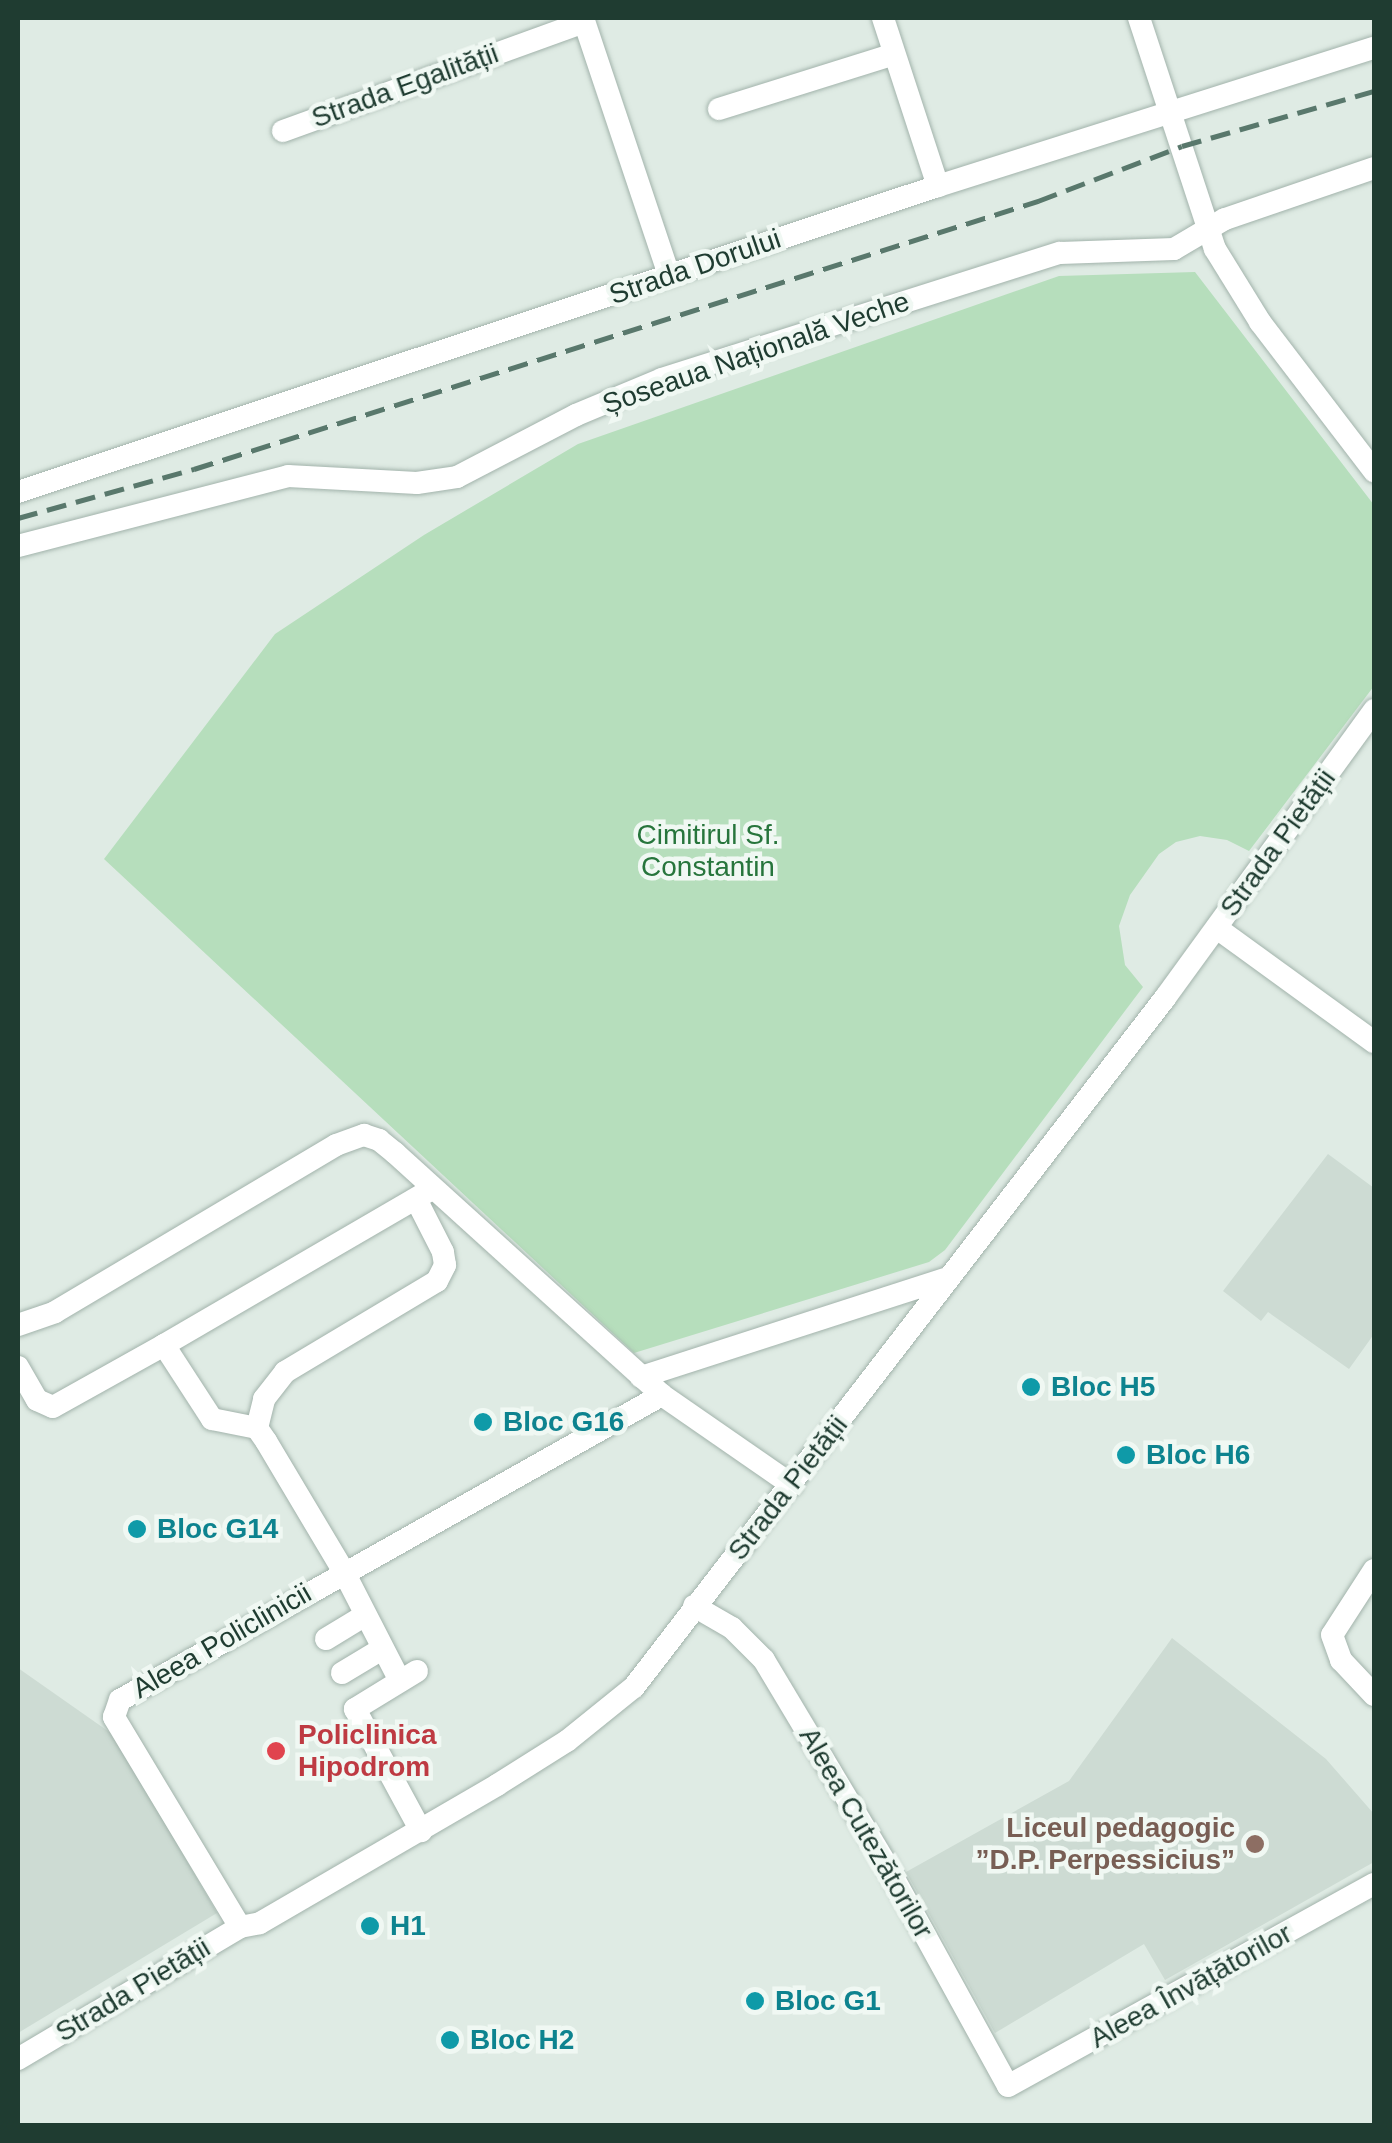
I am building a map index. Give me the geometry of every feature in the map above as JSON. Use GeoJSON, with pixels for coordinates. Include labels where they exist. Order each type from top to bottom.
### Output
{"type":"FeatureCollection","features":[{"type":"Feature","properties":{"kind":"street"},"geometry":{"type":"LineString","coordinates":[[883,18],[938,186]]}},
{"type":"Feature","properties":{"kind":"street"},"geometry":{"type":"LineString","coordinates":[[1139,18],[1207,228],[1226,270],[1260,322],[1374,471]]}},
{"type":"Feature","properties":{"kind":"street"},"geometry":{"type":"LineString","coordinates":[[584,20],[668,276]]}},
{"type":"Feature","properties":{"kind":"street","name":"Strada Egalității"},"geometry":{"type":"LineString","coordinates":[[282,131],[584,20]]}},
{"type":"Feature","properties":{"kind":"street","name":"Strada Dorului"},"geometry":{"type":"LineString","coordinates":[[18,492],[938,186],[1374,48]]}},
{"type":"Feature","properties":{"kind":"street"},"geometry":{"type":"LineString","coordinates":[[720,109],[894,54]]}},
{"type":"Feature","properties":{"kind":"street","name":"Șoseaua Națională Veche"},"geometry":{"type":"LineString","coordinates":[[18,546],[288,476],[417,483],[457,477],[576,415],[662,379],[1060,253],[1174,249],[1207,228],[1374,168]]}},
{"type":"Feature","properties":{"kind":"street","name":"Strada Pietății"},"geometry":{"type":"LineString","coordinates":[[18,2059],[240,1927],[260,1923],[420,1831],[554,1750],[634,1687],[1218,928],[1374,710]]}},
{"type":"Feature","properties":{"kind":"street"},"geometry":{"type":"LineString","coordinates":[[1218,928],[1374,1042]]}},
{"type":"Feature","properties":{"kind":"street"},"geometry":{"type":"LineString","coordinates":[[18,1325],[31,1324],[55,1312],[350,1138],[364,1135],[380,1140],[424,1194],[662,1395],[792,1485]]}},
{"type":"Feature","properties":{"kind":"street"},"geometry":{"type":"LineString","coordinates":[[18,1368],[37,1400],[52,1408],[424,1194]]}},
{"type":"Feature","properties":{"kind":"street"},"geometry":{"type":"LineString","coordinates":[[164,1344],[212,1419],[257,1428],[264,1399],[285,1372],[437,1280],[444,1265],[443,1252],[424,1194]]}},
{"type":"Feature","properties":{"kind":"street"},"geometry":{"type":"LineString","coordinates":[[640,1377],[948,1278]]}},
{"type":"Feature","properties":{"kind":"street","name":"Aleea Policlinicii"},"geometry":{"type":"LineString","coordinates":[[240,1927],[114,1717],[116,1707],[130,1691],[662,1395]]}},
{"type":"Feature","properties":{"kind":"street","name":"Aleea Policlinicii"},"geometry":{"type":"LineString","coordinates":[[257,1428],[344,1572]]}},
{"type":"Feature","properties":{"kind":"street"},"geometry":{"type":"LineString","coordinates":[[1374,1570],[1332,1635],[1340,1660],[1374,1695]]}},
{"type":"Feature","properties":{"kind":"street"},"geometry":{"type":"LineString","coordinates":[[344,1572],[382,1649],[408,1676],[355,1711],[420,1831]]}},
{"type":"Feature","properties":{"kind":"street","name":"Aleea Cutezătorilor"},"geometry":{"type":"LineString","coordinates":[[694,1606],[732,1628],[764,1660],[886,1864],[1008,2086]]}},
{"type":"Feature","properties":{"kind":"street"},"geometry":{"type":"LineString","coordinates":[[326,1639],[364,1616]]}},
{"type":"Feature","properties":{"kind":"street"},"geometry":{"type":"LineString","coordinates":[[342,1673],[382,1649]]}},
{"type":"Feature","properties":{"kind":"street","name":"Aleea Învățătorilor"},"geometry":{"type":"LineString","coordinates":[[1008,2086],[1374,1884]]}},
{"type":"Feature","properties":{"kind":"shaded area"},"geometry":{"type":"Polygon","coordinates":[[[1328,1154],[1374,1188],[1374,1334],[1349,1369],[1268,1312],[1261,1321],[1223,1291],[1328,1154]]]}},
{"type":"Feature","properties":{"kind":"shaded area"},"geometry":{"type":"Polygon","coordinates":[[[1172,1638],[1326,1759],[1374,1814],[1374,1862],[1165,1980],[1144,1944],[995,2033],[906,1872],[1069,1781],[1172,1638]]]}},
{"type":"Feature","properties":{"kind":"shaded area"},"geometry":{"type":"Polygon","coordinates":[[[18,1668],[115,1736],[217,1913],[18,2033],[18,1668]]]}},
{"type":"Feature","properties":{"kind":"green space","name":"Cimitirul Sf. Constantin"},"geometry":{"type":"Polygon","coordinates":[[[1195,272],[1374,505],[1374,686],[1249,851],[1227,840],[1200,836],[1176,842],[1159,854],[1130,895],[1119,926],[1125,965],[1143,987],[945,1250],[929,1262],[634,1353],[104,859],[275,634],[424,535],[578,444],[1059,276],[1195,272]]]}},
{"type":"Feature","properties":{"kind":"railway"},"geometry":{"type":"LineString","coordinates":[[18,518],[194,469],[1038,201],[1182,146],[1374,91]]}},
{"type":"Feature","properties":{"kind":"place","name":"Bloc H5"},"geometry":{"type":"Point","coordinates":[1031,1387]}},
{"type":"Feature","properties":{"kind":"place","name":"Bloc G16"},"geometry":{"type":"Point","coordinates":[483,1422]}},
{"type":"Feature","properties":{"kind":"place","name":"Bloc H6"},"geometry":{"type":"Point","coordinates":[1126,1455]}},
{"type":"Feature","properties":{"kind":"place","name":"Bloc G14"},"geometry":{"type":"Point","coordinates":[137,1529]}},
{"type":"Feature","properties":{"kind":"place","name":"Policlinica Hipodrom"},"geometry":{"type":"Point","coordinates":[276,1751]}},
{"type":"Feature","properties":{"kind":"place","name":"Liceul pedagogic ”D.P. Perpessicius”"},"geometry":{"type":"Point","coordinates":[1255,1844]}},
{"type":"Feature","properties":{"kind":"place","name":"H1"},"geometry":{"type":"Point","coordinates":[370,1926]}},
{"type":"Feature","properties":{"kind":"place","name":"Bloc G1"},"geometry":{"type":"Point","coordinates":[755,2001]}},
{"type":"Feature","properties":{"kind":"place","name":"Bloc H2"},"geometry":{"type":"Point","coordinates":[450,2040]}}]}
